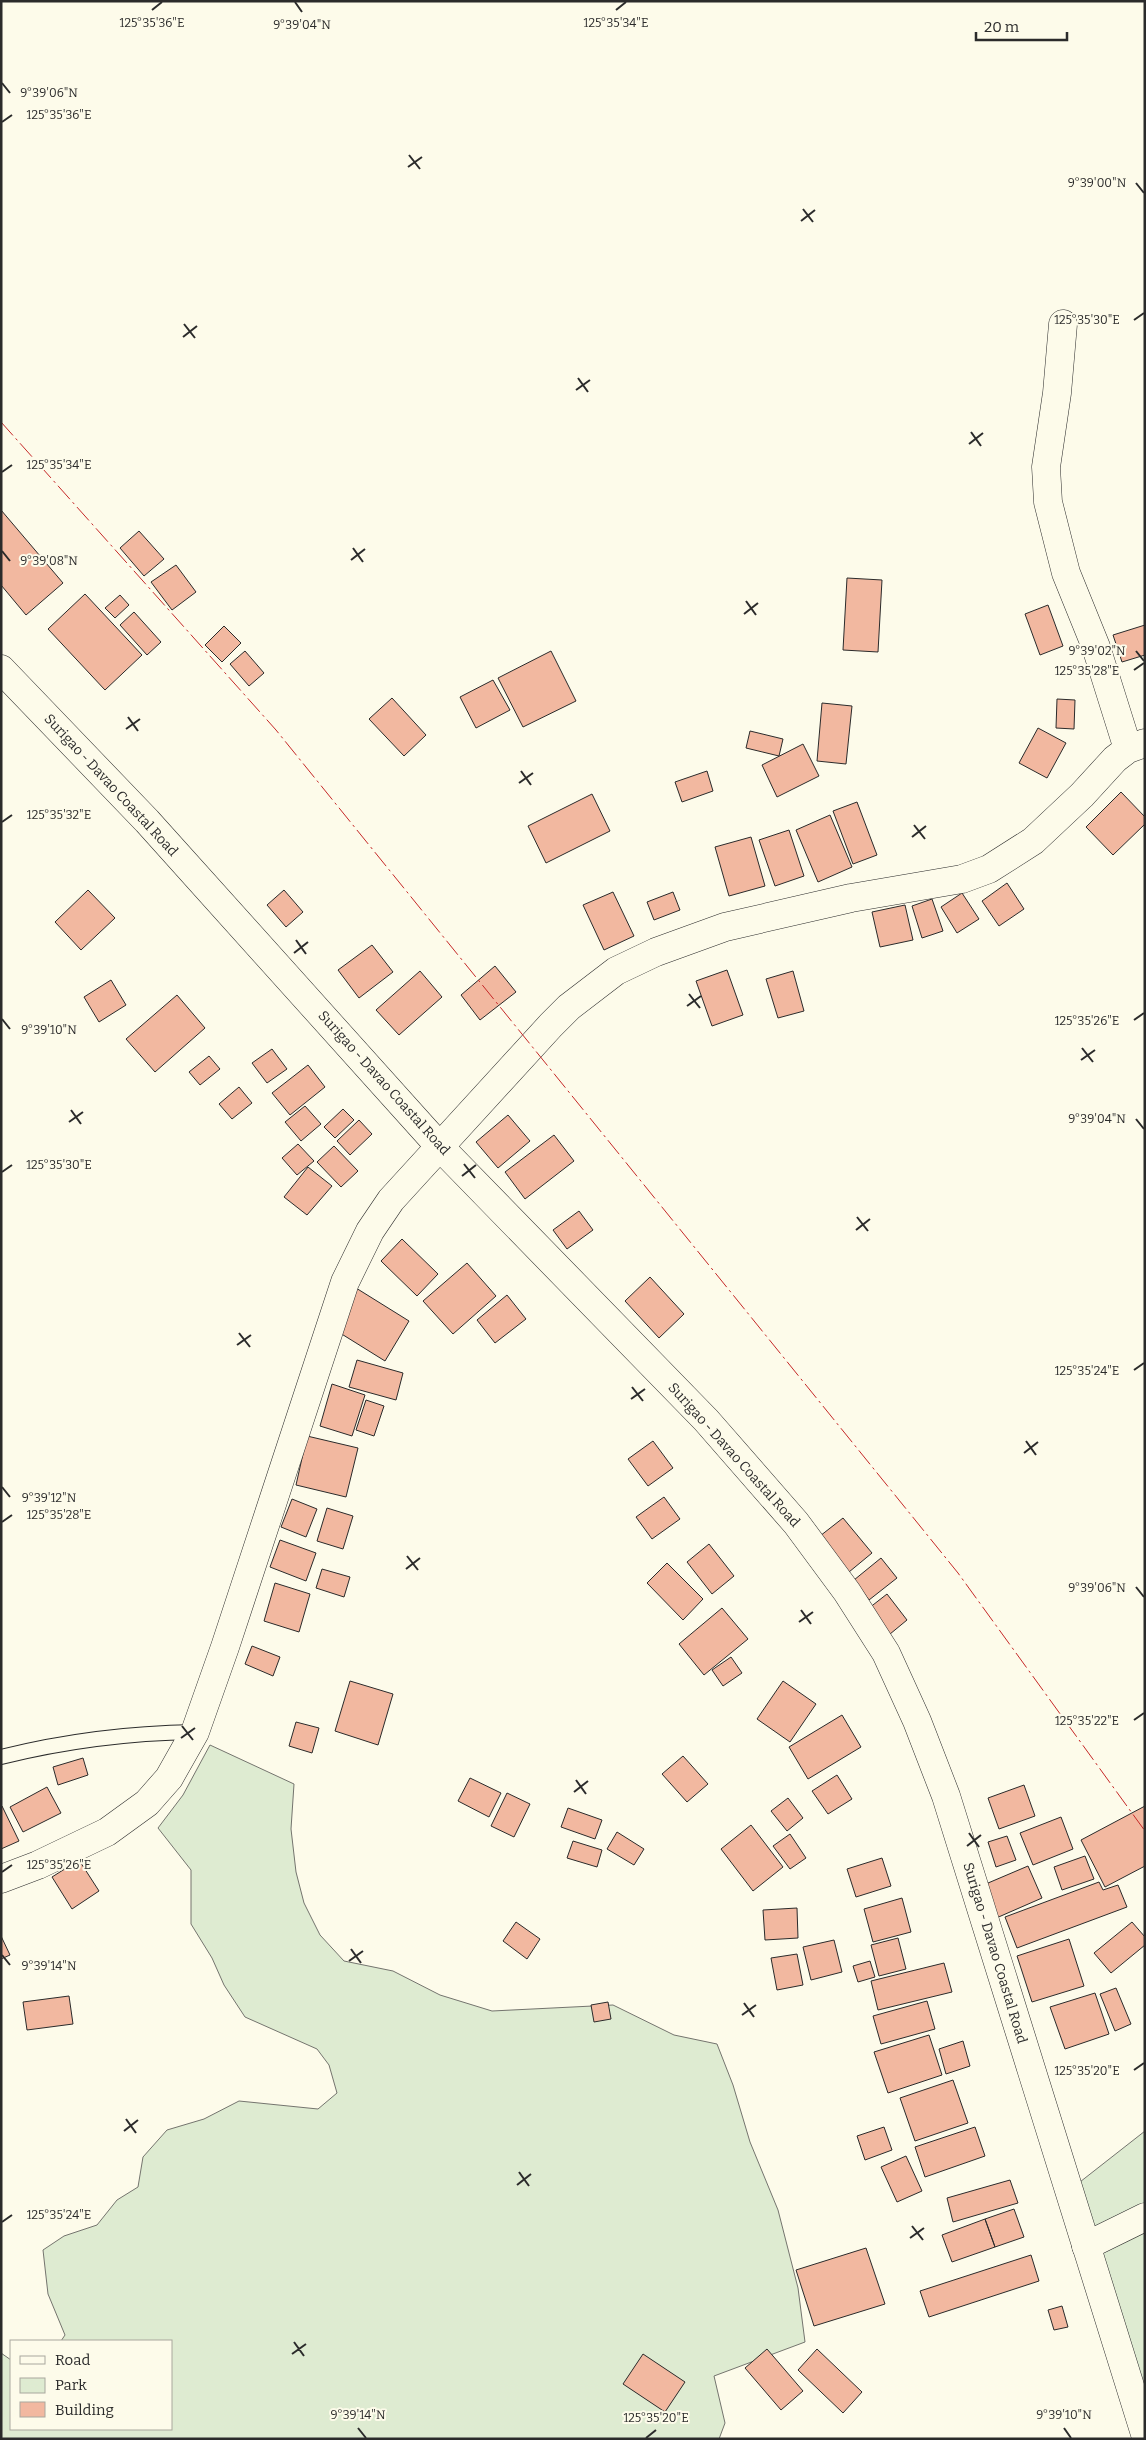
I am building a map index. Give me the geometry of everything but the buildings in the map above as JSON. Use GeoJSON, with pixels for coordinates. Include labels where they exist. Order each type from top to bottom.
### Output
{"type":"FeatureCollection","features":[{"type":"Feature","properties":{"kind":"main road"},"geometry":{"type":"LineString","coordinates":[[1,1879],[38,1865],[107,1832],[126,1820],[160,1792],[170,1778],[195,1732],[225,1647],[345,1282],[370,1231],[391,1200],[441,1148],[569,1006],[616,971],[656,952],[725,927],[851,898],[962,878],[989,870],[1033,841],[1082,795],[1102,771],[1136,746],[1066,573],[1048,502],[1046,467],[1058,393],[1063,324]]}},
{"type":"Feature","properties":{"kind":"main road","name":"Surigao - Davao Coastal Road"},"geometry":{"type":"LineString","coordinates":[[1,669],[147,821],[441,1148],[725,1442],[796,1524],[847,1592],[886,1653],[917,1720],[946,1796],[1145,2434]]}},
{"type":"Feature","properties":{"kind":"main road"},"geometry":{"type":"LineString","coordinates":[[1086,2246],[1145,2217]]}},
{"type":"Feature","properties":{"kind":"lane"},"geometry":{"type":"LineString","coordinates":[[1,1757],[90,1739],[151,1733],[195,1732]]}},
{"type":"Feature","properties":{"kind":"green space"},"geometry":{"type":"Polygon","coordinates":[[[210,1745],[294,1784],[291,1829],[296,1872],[304,1903],[320,1935],[344,1961],[393,1971],[440,1995],[492,2011],[613,2005],[674,2035],[717,2044],[733,2085],[750,2142],[778,2210],[798,2288],[805,2342],[714,2376],[725,2423],[719,2439],[1,2439],[1,2353],[10,2359],[10,2430],[172,2430],[172,2340],[62,2340],[65,2335],[48,2294],[43,2250],[64,2236],[97,2225],[117,2200],[138,2187],[143,2157],[167,2130],[204,2119],[239,2101],[318,2109],[337,2093],[329,2065],[317,2049],[245,2017],[224,1985],[212,1958],[191,1924],[191,1870],[158,1828],[183,1795],[210,1745]]]}},
{"type":"Feature","properties":{"kind":"green space"},"geometry":{"type":"Polygon","coordinates":[[[1145,2131],[1145,2414],[1071,2189],[1145,2131]]]}},
{"type":"Feature","properties":{"kind":"power"},"geometry":{"type":"LineString","coordinates":[[1,422],[276,730],[958,1573],[1145,1831]]}}]}
